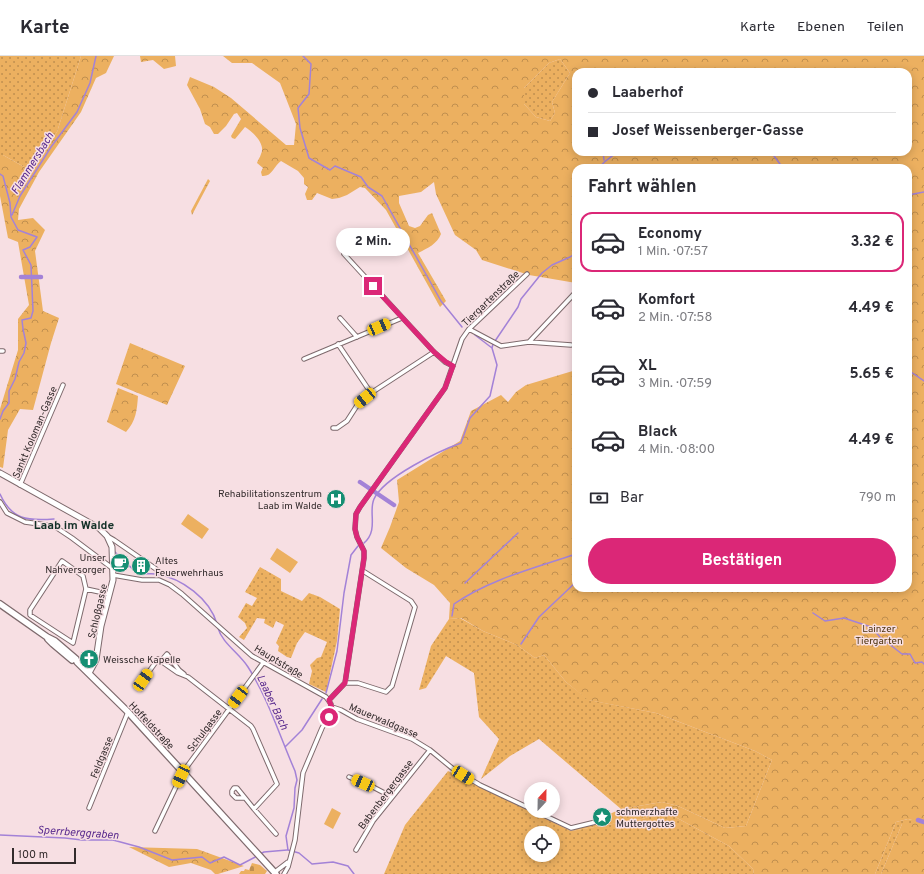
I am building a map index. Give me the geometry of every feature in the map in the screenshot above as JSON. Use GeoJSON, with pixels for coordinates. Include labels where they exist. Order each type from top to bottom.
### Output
{"type":"FeatureCollection","features":[{"type":"Feature","properties":{"kind":"main road","name":"Hoffeldstraße"},"geometry":{"type":"LineString","coordinates":[[0,604],[47,637],[53,644],[89,673],[128,712],[275,873]]}},
{"type":"Feature","properties":{"kind":"street"},"geometry":{"type":"LineString","coordinates":[[344,254],[434,352],[453,366]]}},
{"type":"Feature","properties":{"kind":"street","name":"Tiergartenstraße"},"geometry":{"type":"LineString","coordinates":[[345,683],[363,571],[364,551],[357,537],[355,522],[356,514],[445,388],[462,339],[469,329],[527,274]]}},
{"type":"Feature","properties":{"kind":"street"},"geometry":{"type":"LineString","coordinates":[[529,342],[572,296]]}},
{"type":"Feature","properties":{"kind":"street"},"geometry":{"type":"LineString","coordinates":[[340,318],[357,337]]}},
{"type":"Feature","properties":{"kind":"street"},"geometry":{"type":"LineString","coordinates":[[304,359],[402,318]]}},
{"type":"Feature","properties":{"kind":"street"},"geometry":{"type":"LineString","coordinates":[[469,329],[500,346],[529,342],[571,345]]}},
{"type":"Feature","properties":{"kind":"street"},"geometry":{"type":"LineString","coordinates":[[338,344],[371,393]]}},
{"type":"Feature","properties":{"kind":"street"},"geometry":{"type":"LineString","coordinates":[[333,428],[337,428],[347,421],[358,404],[371,393],[434,352]]}},
{"type":"Feature","properties":{"kind":"street","name":"Sankt Koloman-Gasse"},"geometry":{"type":"LineString","coordinates":[[20,485],[62,385]]}},
{"type":"Feature","properties":{"kind":"street"},"geometry":{"type":"LineString","coordinates":[[0,473],[99,528],[107,536],[156,569]]}},
{"type":"Feature","properties":{"kind":"street"},"geometry":{"type":"LineString","coordinates":[[0,502],[7,513],[25,522],[54,526],[112,568]]}},
{"type":"Feature","properties":{"kind":"street"},"geometry":{"type":"LineString","coordinates":[[107,536],[112,547],[113,575]]}},
{"type":"Feature","properties":{"kind":"street"},"geometry":{"type":"LineString","coordinates":[[62,561],[83,576],[86,588],[73,643],[30,614],[30,610],[62,561]]}},
{"type":"Feature","properties":{"kind":"street"},"geometry":{"type":"LineString","coordinates":[[284,874],[288,867],[288,862],[295,840],[303,773],[322,728],[330,714],[332,708],[329,700],[345,683],[358,683],[386,692],[392,686],[415,607],[411,601],[363,571]]}},
{"type":"Feature","properties":{"kind":"street","name":"Schloßgasse"},"geometry":{"type":"LineString","coordinates":[[89,673],[96,660],[101,626],[113,575]]}},
{"type":"Feature","properties":{"kind":"street","name":"Hauptstraße"},"geometry":{"type":"LineString","coordinates":[[113,575],[164,582],[182,594],[263,664],[329,700]]}},
{"type":"Feature","properties":{"kind":"street"},"geometry":{"type":"LineString","coordinates":[[86,588],[109,594]]}},
{"type":"Feature","properties":{"kind":"street"},"geometry":{"type":"LineString","coordinates":[[161,661],[167,654],[179,670],[229,710],[248,723],[253,729],[276,782],[276,786],[254,809]]}},
{"type":"Feature","properties":{"kind":"street"},"geometry":{"type":"LineString","coordinates":[[143,680],[158,659],[178,673],[188,677]]}},
{"type":"Feature","properties":{"kind":"street","name":"Schulgasse"},"geometry":{"type":"LineString","coordinates":[[155,831],[183,772],[263,664]]}},
{"type":"Feature","properties":{"kind":"street","name":"Mauerwaldgasse"},"geometry":{"type":"LineString","coordinates":[[332,708],[341,710],[356,719],[412,739],[430,750],[452,768],[480,785],[524,806]]}},
{"type":"Feature","properties":{"kind":"street","name":"Feldgasse"},"geometry":{"type":"LineString","coordinates":[[89,808],[128,712]]}},
{"type":"Feature","properties":{"kind":"street","name":"Babenbergergasse"},"geometry":{"type":"LineString","coordinates":[[356,850],[373,821],[430,750]]}},
{"type":"Feature","properties":{"kind":"street"},"geometry":{"type":"LineString","coordinates":[[349,777],[392,797]]}},
{"type":"Feature","properties":{"kind":"street"},"geometry":{"type":"LineString","coordinates":[[244,798],[276,834]]}},
{"type":"Feature","properties":{"kind":"street"},"geometry":{"type":"LineString","coordinates":[[550,818],[571,828],[604,820]]}},
{"type":"Feature","properties":{"kind":"street"},"geometry":{"type":"LineString","coordinates":[[275,873],[288,862]]}},
{"type":"Feature","properties":{"kind":"green space"},"geometry":{"type":"Polygon","coordinates":[[[0,56],[81,56],[57,132],[36,164],[26,168],[3,155],[0,155],[0,56]]]}},
{"type":"Feature","properties":{"kind":"green space"},"geometry":{"type":"Polygon","coordinates":[[[81,56],[114,56],[106,73],[96,78],[81,112],[39,172],[19,209],[18,220],[33,218],[45,230],[35,251],[43,311],[59,318],[33,410],[20,409],[8,430],[3,468],[0,467],[0,409],[18,350],[18,319],[29,305],[18,242],[8,238],[0,196],[0,155],[3,155],[26,168],[36,163],[57,132],[81,56]]]}},
{"type":"Feature","properties":{"kind":"green space"},"geometry":{"type":"Polygon","coordinates":[[[140,56],[175,56],[176,66],[164,69],[153,60],[141,62],[140,56]]]}},
{"type":"Feature","properties":{"kind":"green space","name":"Lainzer Tiergarten"},"geometry":{"type":"Polygon","coordinates":[[[223,56],[924,56],[924,874],[881,874],[902,824],[912,824],[912,820],[908,819],[896,822],[875,874],[754,874],[753,869],[729,846],[666,812],[642,819],[571,831],[621,809],[662,802],[678,806],[725,828],[746,826],[772,760],[755,751],[656,713],[588,700],[566,682],[544,655],[535,658],[517,645],[483,631],[461,618],[449,619],[450,603],[434,585],[406,568],[381,548],[399,502],[397,480],[460,441],[471,411],[501,395],[508,402],[516,392],[526,385],[572,371],[572,592],[912,592],[912,164],[572,164],[572,282],[529,275],[482,260],[476,250],[455,235],[436,194],[434,182],[421,192],[399,196],[399,203],[409,226],[415,228],[420,226],[428,215],[432,213],[441,234],[435,243],[418,253],[446,301],[440,307],[386,210],[365,188],[360,187],[347,195],[332,199],[317,193],[312,200],[307,200],[305,194],[308,187],[304,184],[304,178],[298,171],[281,161],[271,173],[262,176],[261,172],[263,168],[257,163],[262,150],[262,146],[258,139],[245,127],[235,139],[231,136],[241,119],[237,113],[234,114],[226,126],[218,134],[214,134],[210,127],[205,124],[200,109],[187,85],[190,77],[214,87],[231,98],[286,145],[294,145],[296,124],[280,83],[252,63],[232,63],[223,56]],[[560,59],[549,63],[524,88],[524,104],[536,117],[550,121],[555,113],[552,102],[570,73],[560,59]]]}},
{"type":"Feature","properties":{"kind":"green space"},"geometry":{"type":"Polygon","coordinates":[[[560,59],[570,73],[552,102],[555,113],[550,121],[536,117],[524,104],[524,88],[549,63],[560,59]]]}},
{"type":"Feature","properties":{"kind":"green space"},"geometry":{"type":"Polygon","coordinates":[[[208,179],[210,181],[192,215],[191,211],[208,179]]]}},
{"type":"Feature","properties":{"kind":"green space"},"geometry":{"type":"Polygon","coordinates":[[[130,343],[185,366],[167,405],[116,384],[130,343]]]}},
{"type":"Feature","properties":{"kind":"green space"},"geometry":{"type":"Polygon","coordinates":[[[118,388],[138,396],[134,419],[126,432],[107,422],[118,388]]]}},
{"type":"Feature","properties":{"kind":"green space"},"geometry":{"type":"Polygon","coordinates":[[[188,514],[209,529],[202,539],[181,524],[188,514]]]}},
{"type":"Feature","properties":{"kind":"green space"},"geometry":{"type":"Polygon","coordinates":[[[277,548],[298,562],[290,573],[270,559],[277,548]]]}},
{"type":"Feature","properties":{"kind":"green space"},"geometry":{"type":"Polygon","coordinates":[[[260,567],[281,579],[281,591],[302,601],[309,593],[320,597],[340,609],[337,641],[326,692],[309,684],[312,671],[310,665],[317,658],[321,657],[327,642],[305,632],[297,643],[291,658],[287,657],[278,651],[279,646],[276,643],[284,625],[276,621],[273,628],[264,623],[265,619],[257,618],[244,640],[239,637],[247,628],[245,623],[238,617],[246,603],[252,606],[257,598],[245,592],[260,567]]]}},
{"type":"Feature","properties":{"kind":"green space"},"geometry":{"type":"Polygon","coordinates":[[[460,618],[483,631],[517,645],[535,658],[544,655],[566,682],[589,700],[656,713],[755,751],[772,760],[746,826],[725,828],[678,806],[662,802],[621,809],[539,739],[510,756],[481,779],[499,739],[479,717],[474,673],[446,656],[426,688],[419,690],[431,646],[449,619],[460,618]]]}},
{"type":"Feature","properties":{"kind":"green space"},"geometry":{"type":"Polygon","coordinates":[[[448,771],[524,808],[524,818],[544,818],[571,831],[642,819],[666,812],[729,846],[753,869],[754,874],[384,874],[405,825],[448,771]]]}},
{"type":"Feature","properties":{"kind":"green space"},"geometry":{"type":"Polygon","coordinates":[[[332,808],[341,813],[333,829],[324,824],[332,808]]]}},
{"type":"Feature","properties":{"kind":"green space"},"geometry":{"type":"Polygon","coordinates":[[[908,819],[912,820],[912,824],[902,824],[881,874],[875,874],[896,822],[908,819]]]}},
{"type":"Feature","properties":{"kind":"green space"},"geometry":{"type":"Polygon","coordinates":[[[129,847],[197,849],[244,866],[218,874],[191,863],[169,867],[129,847]]]}},
{"type":"Feature","properties":{"kind":"green space"},"geometry":{"type":"Polygon","coordinates":[[[252,863],[260,865],[267,871],[265,874],[239,874],[245,869],[249,870],[252,863]]]}},
{"type":"Feature","properties":{"kind":"waterway","name":"Flammersbach"},"geometry":{"type":"LineString","coordinates":[[12,215],[20,196],[51,147],[77,112],[90,83],[96,56]]}},
{"type":"Feature","properties":{"kind":"waterway"},"geometry":{"type":"LineString","coordinates":[[303,56],[311,64],[309,94],[298,108],[300,128],[309,158],[330,170],[335,166],[361,177],[368,187],[382,196],[441,301],[462,327]]}},
{"type":"Feature","properties":{"kind":"waterway"},"geometry":{"type":"LineString","coordinates":[[604,156],[604,160]]}},
{"type":"Feature","properties":{"kind":"waterway"},"geometry":{"type":"LineString","coordinates":[[602,164],[612,156]]}},
{"type":"Feature","properties":{"kind":"waterway"},"geometry":{"type":"LineString","coordinates":[[774,156],[780,164]]}},
{"type":"Feature","properties":{"kind":"waterway","name":"Flammersbach"},"geometry":{"type":"LineString","coordinates":[[0,174],[3,176],[10,203],[11,217],[18,230],[37,237],[30,247],[23,250],[31,265],[33,311],[31,318],[22,320],[26,343],[24,353],[19,362],[15,379],[9,391],[9,403],[3,411],[0,419]]}},
{"type":"Feature","properties":{"kind":"waterway"},"geometry":{"type":"LineString","coordinates":[[912,194],[924,192]]}},
{"type":"Feature","properties":{"kind":"waterway"},"geometry":{"type":"LineString","coordinates":[[492,348],[493,344],[518,307],[521,299],[542,273],[552,265],[572,256]]}},
{"type":"Feature","properties":{"kind":"waterway","name":"Flammersbach"},"geometry":{"type":"LineString","coordinates":[[21,277],[41,277]]}},
{"type":"Feature","properties":{"kind":"waterway"},"geometry":{"type":"LineString","coordinates":[[364,543],[371,532],[372,504],[380,491],[400,474],[426,458],[461,443],[470,418],[490,396],[497,365],[492,348],[475,335]]}},
{"type":"Feature","properties":{"kind":"waterway"},"geometry":{"type":"LineString","coordinates":[[912,373],[924,381]]}},
{"type":"Feature","properties":{"kind":"waterway"},"geometry":{"type":"LineString","coordinates":[[360,482],[394,505]]}},
{"type":"Feature","properties":{"kind":"waterway","name":"Laaber Bach"},"geometry":{"type":"LineString","coordinates":[[0,494],[10,509],[21,517],[36,520],[54,519]]}},
{"type":"Feature","properties":{"kind":"waterway"},"geometry":{"type":"LineString","coordinates":[[465,583],[518,533]]}},
{"type":"Feature","properties":{"kind":"waterway"},"geometry":{"type":"LineString","coordinates":[[326,693],[337,651],[344,593],[351,555],[358,546]]}},
{"type":"Feature","properties":{"kind":"waterway","name":"Laaber Bach"},"geometry":{"type":"LineString","coordinates":[[115,552],[135,571],[166,576],[194,591],[208,606],[217,624]]}},
{"type":"Feature","properties":{"kind":"waterway"},"geometry":{"type":"LineString","coordinates":[[452,616],[454,604],[468,595],[513,575],[572,555]]}},
{"type":"Feature","properties":{"kind":"waterway"},"geometry":{"type":"LineString","coordinates":[[521,644],[539,617],[572,586]]}},
{"type":"Feature","properties":{"kind":"waterway"},"geometry":{"type":"LineString","coordinates":[[813,613],[825,621],[844,618],[871,627],[880,637],[902,654],[910,654],[915,663],[922,662],[924,664]]}},
{"type":"Feature","properties":{"kind":"waterway","name":"Laaber Bach"},"geometry":{"type":"LineString","coordinates":[[218,628],[223,638],[248,667],[255,679],[268,705],[295,771],[297,780],[294,808],[286,836],[288,850],[299,853],[312,864],[333,862],[348,866],[354,874]]}},
{"type":"Feature","properties":{"kind":"waterway"},"geometry":{"type":"LineString","coordinates":[[285,747],[302,730],[322,699]]}},
{"type":"Feature","properties":{"kind":"waterway"},"geometry":{"type":"LineString","coordinates":[[918,820],[924,822]]}},
{"type":"Feature","properties":{"kind":"waterway","name":"Sperrberggraben"},"geometry":{"type":"LineString","coordinates":[[0,835],[82,840],[113,840],[139,847],[172,860],[202,857],[210,863],[224,857],[240,865],[257,856]]}},
{"type":"Feature","properties":{"kind":"waterway","name":"Sperrberggraben"},"geometry":{"type":"LineString","coordinates":[[260,854],[264,852],[287,850]]}},
{"type":"Feature","properties":{"kind":"place","name":"Rehabilitationszentrum Laab im Walde"},"geometry":{"type":"Point","coordinates":[336,499]}},
{"type":"Feature","properties":{"kind":"place","name":"Unser Nahversorger"},"geometry":{"type":"Point","coordinates":[120,563]}},
{"type":"Feature","properties":{"kind":"place","name":"Altes Feuerwehrhaus"},"geometry":{"type":"Point","coordinates":[141,566]}},
{"type":"Feature","properties":{"kind":"place","name":"Weissche Kapelle"},"geometry":{"type":"Point","coordinates":[89,659]}},
{"type":"Feature","properties":{"kind":"place","name":"schmerzhafte Muttergottes"},"geometry":{"type":"Point","coordinates":[602,817]}},
{"type":"Feature","properties":{"kind":"district","name":"Laab im Walde"},"geometry":{"type":"Point","coordinates":[74,525]}},
{"type":"Feature","properties":{"kind":"route"},"geometry":{"type":"LineString","coordinates":[[329,717],[332,708],[329,700],[345,683],[363,571],[364,551],[355,529],[356,514],[445,388],[453,366],[434,352],[373,286]]}}]}
